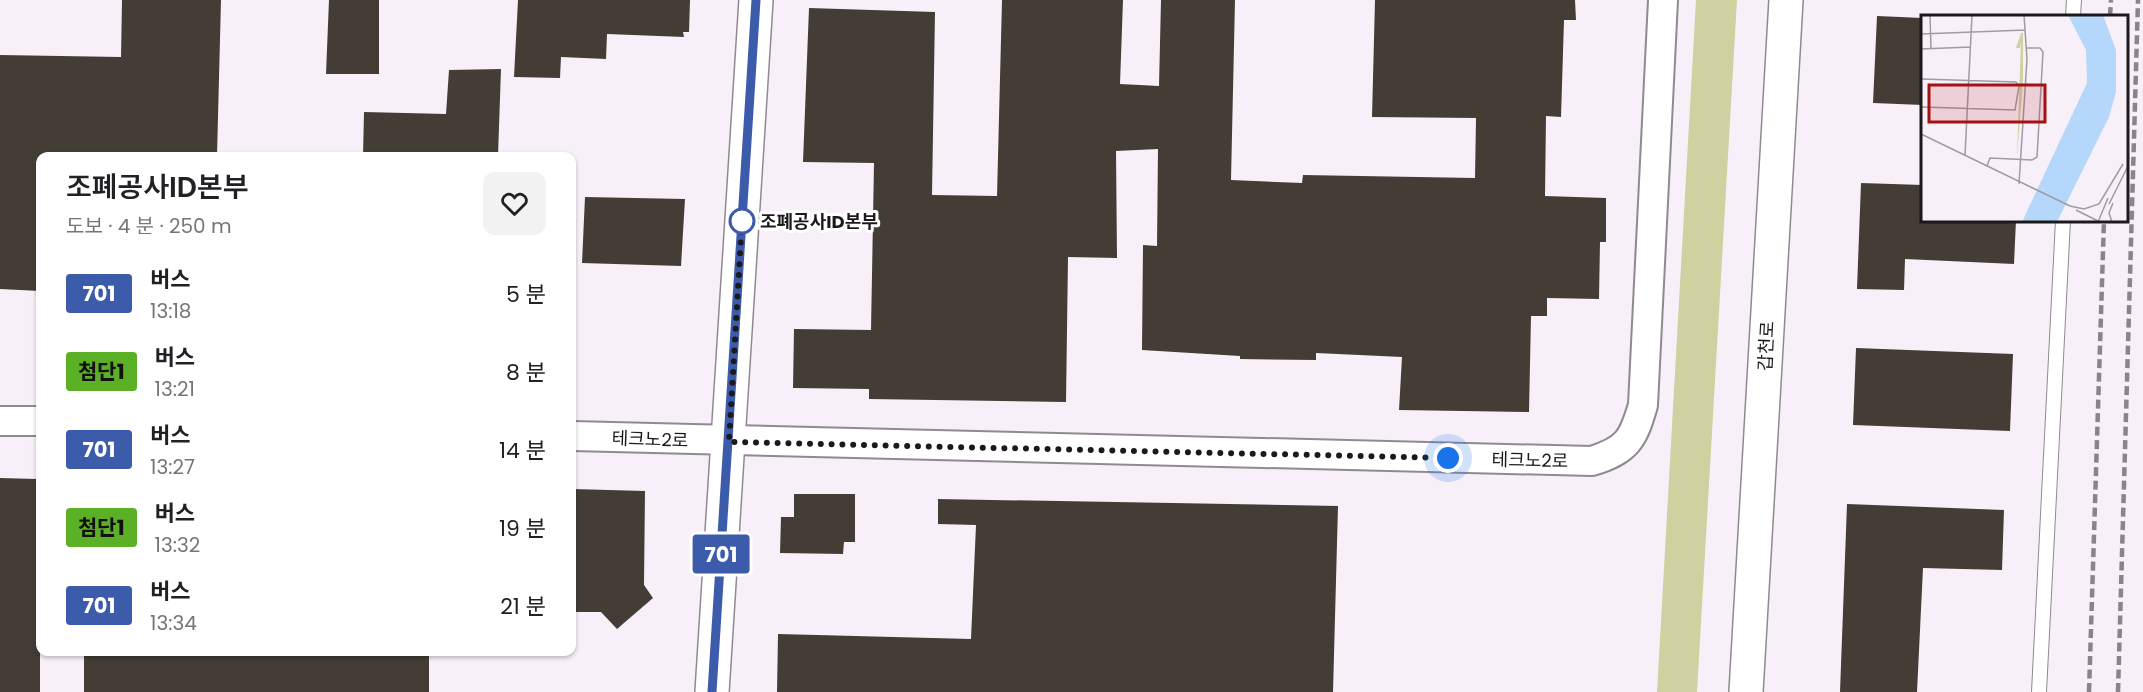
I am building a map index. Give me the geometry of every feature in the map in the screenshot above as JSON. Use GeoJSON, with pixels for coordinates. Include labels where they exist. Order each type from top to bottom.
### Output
{"type":"FeatureCollection","features":[{"type":"Feature","properties":{"kind":"street"},"geometry":{"type":"LineString","coordinates":[[712,692],[756,0]]}},
{"type":"Feature","properties":{"kind":"street","name":"테크노2로"},"geometry":{"type":"LineString","coordinates":[[576,436],[729,442],[1592,461],[1617,453],[1635,434],[1643,405],[1663,0]]}},
{"type":"Feature","properties":{"kind":"street","name":"갑천로"},"geometry":{"type":"LineString","coordinates":[[1746,692],[1786,0]]}},
{"type":"Feature","properties":{"kind":"street"},"geometry":{"type":"LineString","coordinates":[[0,421],[36,421]]}},
{"type":"Feature","properties":{"kind":"lane"},"geometry":{"type":"LineString","coordinates":[[2073,15],[2074,0]]}},
{"type":"Feature","properties":{"kind":"lane"},"geometry":{"type":"LineString","coordinates":[[2039,692],[2063,222]]}},
{"type":"Feature","properties":{"kind":"green space"},"geometry":{"type":"Polygon","coordinates":[[[1696,0],[1737,0],[1697,692],[1657,692],[1696,0]]]}},
{"type":"Feature","properties":{"kind":"building"},"geometry":{"type":"Polygon","coordinates":[[[122,0],[221,0],[217,152],[36,152],[36,291],[0,289],[0,55],[121,57],[122,0]]]}},
{"type":"Feature","properties":{"kind":"building"},"geometry":{"type":"Polygon","coordinates":[[[329,0],[379,0],[379,74],[326,74],[329,0]]]}},
{"type":"Feature","properties":{"kind":"building"},"geometry":{"type":"Polygon","coordinates":[[[518,0],[690,0],[689,32],[683,32],[684,37],[607,34],[606,59],[561,57],[560,78],[514,77],[518,0]]]}},
{"type":"Feature","properties":{"kind":"building"},"geometry":{"type":"Polygon","coordinates":[[[1002,0],[1123,0],[1120,84],[1159,86],[1161,0],[1235,0],[1231,180],[1302,183],[1303,175],[1475,178],[1476,118],[1372,117],[1375,0],[1575,0],[1576,20],[1564,20],[1561,117],[1546,116],[1545,196],[1606,198],[1606,242],[1600,242],[1599,299],[1547,298],[1547,316],[1531,316],[1529,412],[1399,410],[1402,357],[1316,353],[1316,360],[1240,359],[1240,356],[1142,350],[1143,245],[1157,246],[1158,149],[1116,151],[1117,258],[1068,257],[1066,402],[869,399],[869,389],[793,388],[794,329],[871,330],[874,163],[803,162],[809,8],[935,12],[932,195],[997,196],[1002,0]]]}},
{"type":"Feature","properties":{"kind":"building"},"geometry":{"type":"Polygon","coordinates":[[[1877,16],[1921,18],[1921,105],[1873,103],[1877,16]]]}},
{"type":"Feature","properties":{"kind":"building"},"geometry":{"type":"Polygon","coordinates":[[[501,69],[498,152],[363,152],[364,112],[446,114],[449,70],[501,69]]]}},
{"type":"Feature","properties":{"kind":"building"},"geometry":{"type":"Polygon","coordinates":[[[1861,183],[1921,185],[1921,222],[2016,222],[2014,264],[1905,259],[1904,290],[1857,289],[1861,183]]]}},
{"type":"Feature","properties":{"kind":"building"},"geometry":{"type":"Polygon","coordinates":[[[585,197],[685,199],[681,266],[582,263],[585,197]]]}},
{"type":"Feature","properties":{"kind":"building"},"geometry":{"type":"Polygon","coordinates":[[[1856,348],[2013,354],[2010,431],[1853,425],[1856,348]]]}},
{"type":"Feature","properties":{"kind":"building"},"geometry":{"type":"Polygon","coordinates":[[[0,478],[36,479],[36,656],[40,656],[40,692],[0,692],[0,478]]]}},
{"type":"Feature","properties":{"kind":"building"},"geometry":{"type":"Polygon","coordinates":[[[576,489],[645,491],[644,585],[653,598],[617,629],[601,612],[576,612],[576,489]]]}},
{"type":"Feature","properties":{"kind":"building"},"geometry":{"type":"Polygon","coordinates":[[[794,494],[855,494],[855,542],[844,542],[843,554],[780,553],[781,517],[794,517],[794,494]]]}},
{"type":"Feature","properties":{"kind":"building"},"geometry":{"type":"Polygon","coordinates":[[[938,499],[1338,506],[1333,692],[777,692],[778,634],[971,639],[976,525],[938,524],[938,499]]]}},
{"type":"Feature","properties":{"kind":"building"},"geometry":{"type":"Polygon","coordinates":[[[1847,504],[2004,510],[2002,570],[1923,568],[1917,692],[1840,692],[1847,504]]]}},
{"type":"Feature","properties":{"kind":"building"},"geometry":{"type":"Polygon","coordinates":[[[84,656],[429,656],[429,692],[84,692],[84,656]]]}},
{"type":"Feature","properties":{"kind":"railway"},"geometry":{"type":"LineString","coordinates":[[2110,15],[2111,0]]}},
{"type":"Feature","properties":{"kind":"railway"},"geometry":{"type":"LineString","coordinates":[[2118,692],[2138,0]]}},
{"type":"Feature","properties":{"kind":"railway"},"geometry":{"type":"LineString","coordinates":[[2089,692],[2104,222]]}},
{"type":"Feature","properties":{"kind":"bus line","name":"701"},"geometry":{"type":"LineString","coordinates":[[712,692],[756,0]]}},
{"type":"Feature","properties":{"kind":"place","name":"조폐공사ID본부"},"geometry":{"type":"Point","coordinates":[742,221]}},
{"type":"Feature","properties":{"kind":"route"},"geometry":{"type":"LineString","coordinates":[[742,221],[729,442],[1448,458]]}}]}
